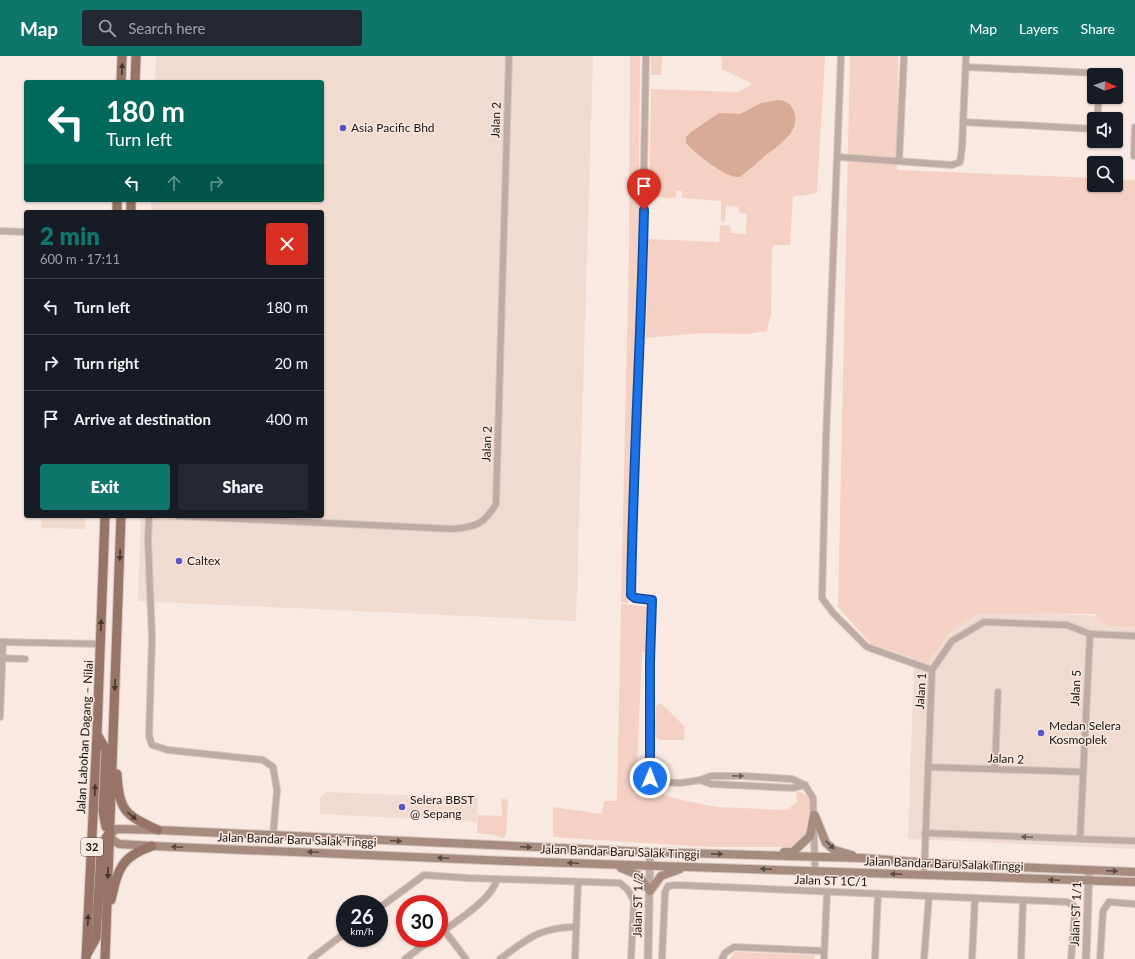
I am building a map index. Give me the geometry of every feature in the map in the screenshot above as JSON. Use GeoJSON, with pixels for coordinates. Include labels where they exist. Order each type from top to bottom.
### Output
{"type":"FeatureCollection","features":[{"type":"Feature","properties":{"kind":"main road"},"geometry":{"type":"LineString","coordinates":[[121,80],[122,56]]}},
{"type":"Feature","properties":{"kind":"main road"},"geometry":{"type":"LineString","coordinates":[[135,80],[136,56]]}},
{"type":"Feature","properties":{"kind":"main road","name":"Jalan Labohan Dagang ‒ Nilai"},"geometry":{"type":"LineString","coordinates":[[86,958],[101,644],[105,518]]}},
{"type":"Feature","properties":{"kind":"main road","name":"32"},"geometry":{"type":"LineString","coordinates":[[105,959],[121,518]]}},
{"type":"Feature","properties":{"kind":"main road"},"geometry":{"type":"LineString","coordinates":[[86,958],[96,938],[101,852],[104,840],[109,834],[106,828],[103,811],[106,750],[97,734]]}},
{"type":"Feature","properties":{"kind":"main road"},"geometry":{"type":"LineString","coordinates":[[113,740],[118,797],[126,810],[136,820],[158,830]]}},
{"type":"Feature","properties":{"kind":"main road"},"geometry":{"type":"LineString","coordinates":[[735,854],[793,852],[810,836],[814,815]]}},
{"type":"Feature","properties":{"kind":"main road"},"geometry":{"type":"LineString","coordinates":[[814,815],[822,837],[834,850],[861,858]]}},
{"type":"Feature","properties":{"kind":"main road","name":"Jalan Bandar Baru Salak Tinggi"},"geometry":{"type":"LineString","coordinates":[[1135,872],[861,858],[650,852],[158,830],[118,829],[109,834],[114,841],[119,844],[152,846],[612,865],[693,866],[924,876],[1135,882]]}},
{"type":"Feature","properties":{"kind":"main road"},"geometry":{"type":"LineString","coordinates":[[216,848],[217,833]]}},
{"type":"Feature","properties":{"kind":"main road"},"geometry":{"type":"LineString","coordinates":[[106,939],[110,902],[118,872],[127,860],[138,851],[152,846]]}},
{"type":"Feature","properties":{"kind":"main road"},"geometry":{"type":"LineString","coordinates":[[612,865],[638,875],[650,891],[661,876],[693,866]]}},
{"type":"Feature","properties":{"kind":"street","name":"Jalan 2"},"geometry":{"type":"LineString","coordinates":[[220,518],[453,529],[472,528],[489,515],[496,504],[509,56]]}},
{"type":"Feature","properties":{"kind":"street"},"geometry":{"type":"LineString","coordinates":[[646,56],[641,324],[636,398],[631,595],[635,598],[652,600],[650,661],[650,778],[655,782],[681,783],[700,780],[711,776],[744,776],[792,780],[804,785],[813,798],[815,871]]}},
{"type":"Feature","properties":{"kind":"street"},"geometry":{"type":"LineString","coordinates":[[841,56],[826,438],[822,598],[833,613],[867,647],[932,670]]}},
{"type":"Feature","properties":{"kind":"street"},"geometry":{"type":"LineString","coordinates":[[899,161],[904,56]]}},
{"type":"Feature","properties":{"kind":"street"},"geometry":{"type":"LineString","coordinates":[[838,157],[952,165],[956,164],[962,156],[966,56]]}},
{"type":"Feature","properties":{"kind":"street"},"geometry":{"type":"LineString","coordinates":[[966,67],[1087,73]]}},
{"type":"Feature","properties":{"kind":"street"},"geometry":{"type":"LineString","coordinates":[[963,122],[1087,128]]}},
{"type":"Feature","properties":{"kind":"street"},"geometry":{"type":"LineString","coordinates":[[1134,156],[1135,128]]}},
{"type":"Feature","properties":{"kind":"street"},"geometry":{"type":"LineString","coordinates":[[0,231],[24,232]]}},
{"type":"Feature","properties":{"kind":"street"},"geometry":{"type":"LineString","coordinates":[[149,518],[152,638],[149,736],[152,746],[168,750],[263,760],[273,767],[277,790],[273,836]]}},
{"type":"Feature","properties":{"kind":"street","name":"Jalan 1"},"geometry":{"type":"LineString","coordinates":[[924,876],[932,670],[952,641],[984,622],[1073,627],[1090,634],[1135,636]]}},
{"type":"Feature","properties":{"kind":"street","name":"Jalan 5"},"geometry":{"type":"LineString","coordinates":[[1080,839],[1090,634]]}},
{"type":"Feature","properties":{"kind":"street"},"geometry":{"type":"LineString","coordinates":[[0,717],[1,642],[101,644]]}},
{"type":"Feature","properties":{"kind":"street"},"geometry":{"type":"LineString","coordinates":[[1,658],[25,658]]}},
{"type":"Feature","properties":{"kind":"street"},"geometry":{"type":"LineString","coordinates":[[995,769],[998,692]]}},
{"type":"Feature","properties":{"kind":"street","name":"Jalan 2"},"geometry":{"type":"LineString","coordinates":[[928,767],[1083,772]]}},
{"type":"Feature","properties":{"kind":"street"},"geometry":{"type":"LineString","coordinates":[[700,780],[711,784],[792,788],[804,785]]}},
{"type":"Feature","properties":{"kind":"street"},"geometry":{"type":"LineString","coordinates":[[925,833],[1135,840]]}},
{"type":"Feature","properties":{"kind":"street","name":"Jalan ST 1/2"},"geometry":{"type":"LineString","coordinates":[[648,959],[650,852]]}},
{"type":"Feature","properties":{"kind":"street","name":"Jalan ST 1/1"},"geometry":{"type":"LineString","coordinates":[[1086,959],[1089,870]]}},
{"type":"Feature","properties":{"kind":"street"},"geometry":{"type":"LineString","coordinates":[[388,901],[424,875],[620,883],[627,889],[634,900],[632,959]]}},
{"type":"Feature","properties":{"kind":"street"},"geometry":{"type":"LineString","coordinates":[[448,927],[482,900],[495,886],[497,879]]}},
{"type":"Feature","properties":{"kind":"street"},"geometry":{"type":"LineString","coordinates":[[575,959],[578,882]]}},
{"type":"Feature","properties":{"kind":"street","name":"Jalan ST 1C/1"},"geometry":{"type":"LineString","coordinates":[[662,959],[665,892],[668,886],[1067,902],[1073,905],[1075,910],[1071,959]]}},
{"type":"Feature","properties":{"kind":"street"},"geometry":{"type":"LineString","coordinates":[[824,959],[827,892]]}},
{"type":"Feature","properties":{"kind":"street"},"geometry":{"type":"LineString","coordinates":[[875,959],[878,894]]}},
{"type":"Feature","properties":{"kind":"street"},"geometry":{"type":"LineString","coordinates":[[924,959],[929,896]]}},
{"type":"Feature","properties":{"kind":"street"},"geometry":{"type":"LineString","coordinates":[[972,959],[975,898]]}},
{"type":"Feature","properties":{"kind":"street"},"geometry":{"type":"LineString","coordinates":[[1020,959],[1023,900]]}},
{"type":"Feature","properties":{"kind":"street"},"geometry":{"type":"LineString","coordinates":[[1100,959],[1103,911],[1108,902],[1135,904]]}},
{"type":"Feature","properties":{"kind":"street"},"geometry":{"type":"LineString","coordinates":[[502,958],[529,937],[561,927],[576,927]]}},
{"type":"Feature","properties":{"kind":"street"},"geometry":{"type":"LineString","coordinates":[[448,939],[466,959]]}},
{"type":"Feature","properties":{"kind":"street"},"geometry":{"type":"LineString","coordinates":[[311,959],[336,940]]}},
{"type":"Feature","properties":{"kind":"street"},"geometry":{"type":"LineString","coordinates":[[405,959],[421,947]]}},
{"type":"Feature","properties":{"kind":"street"},"geometry":{"type":"LineString","coordinates":[[722,959],[725,953],[734,947],[824,951]]}},
{"type":"Feature","properties":{"kind":"shaded area"},"geometry":{"type":"Polygon","coordinates":[[[156,56],[593,56],[576,621],[138,601],[141,518],[324,518],[324,210],[151,210],[151,202],[324,202],[324,80],[155,80],[156,56]]]}},
{"type":"Feature","properties":{"kind":"shaded area"},"geometry":{"type":"Polygon","coordinates":[[[630,56],[640,56],[638,304],[631,428],[628,603],[621,602],[629,253],[630,56]]]}},
{"type":"Feature","properties":{"kind":"shaded area"},"geometry":{"type":"Polygon","coordinates":[[[651,56],[662,56],[661,75],[651,75],[651,56]]]}},
{"type":"Feature","properties":{"kind":"shaded area"},"geometry":{"type":"Polygon","coordinates":[[[720,56],[825,56],[817,192],[793,197],[790,245],[775,245],[772,248],[771,314],[767,331],[747,334],[701,333],[646,338],[648,239],[719,242],[720,225],[730,226],[731,233],[746,234],[747,214],[740,213],[738,207],[726,206],[725,221],[721,221],[721,201],[682,198],[682,191],[676,191],[676,198],[649,197],[651,89],[737,92],[751,85],[751,83],[722,69],[722,58],[720,56]]]}},
{"type":"Feature","properties":{"kind":"shaded area"},"geometry":{"type":"Polygon","coordinates":[[[850,56],[898,56],[897,170],[1087,178],[1087,192],[1123,192],[1123,179],[1135,180],[1135,627],[1105,625],[1096,614],[980,613],[953,628],[927,663],[871,644],[838,607],[850,56]]]}},
{"type":"Feature","properties":{"kind":"shaded area"},"geometry":{"type":"Polygon","coordinates":[[[778,100],[787,102],[793,109],[795,124],[783,142],[740,177],[734,177],[719,170],[703,159],[686,143],[686,137],[691,132],[719,113],[740,114],[761,103],[778,100]]]}},
{"type":"Feature","properties":{"kind":"shaded area"},"geometry":{"type":"Polygon","coordinates":[[[41,518],[85,518],[85,529],[41,528],[41,518]]]}},
{"type":"Feature","properties":{"kind":"shaded area"},"geometry":{"type":"Polygon","coordinates":[[[621,604],[649,607],[648,652],[642,652],[636,786],[681,800],[717,807],[787,810],[797,802],[796,791],[801,792],[808,796],[809,799],[810,822],[807,836],[796,847],[708,847],[553,837],[553,807],[602,814],[604,801],[617,801],[621,604]]]}},
{"type":"Feature","properties":{"kind":"shaded area"},"geometry":{"type":"Polygon","coordinates":[[[916,609],[1135,617],[1135,849],[908,839],[916,609]]]}},
{"type":"Feature","properties":{"kind":"shaded area"},"geometry":{"type":"Polygon","coordinates":[[[658,704],[662,704],[685,727],[684,740],[659,740],[655,736],[656,706],[658,704]]]}},
{"type":"Feature","properties":{"kind":"shaded area","name":"Selera BBST @ Sepang"},"geometry":{"type":"Polygon","coordinates":[[[326,792],[478,798],[477,822],[320,814],[320,798],[326,792]]]}},
{"type":"Feature","properties":{"kind":"shaded area"},"geometry":{"type":"Polygon","coordinates":[[[501,798],[508,800],[506,835],[503,838],[494,835],[477,833],[478,815],[502,816],[501,798]]]}},
{"type":"Feature","properties":{"kind":"shaded area"},"geometry":{"type":"Polygon","coordinates":[[[735,952],[815,955],[814,959],[730,959],[735,952]]]}},
{"type":"Feature","properties":{"kind":"place","name":"Asia Pacific Bhd"},"geometry":{"type":"Point","coordinates":[343,128]}},
{"type":"Feature","properties":{"kind":"place","name":"Caltex"},"geometry":{"type":"Point","coordinates":[179,561]}},
{"type":"Feature","properties":{"kind":"place","name":"Medan Selera Kosmoplek"},"geometry":{"type":"Point","coordinates":[1041,733]}},
{"type":"Feature","properties":{"kind":"place","name":"Selera BBST @ Sepang"},"geometry":{"type":"Point","coordinates":[402,807]}},
{"type":"Feature","properties":{"kind":"route"},"geometry":{"type":"LineString","coordinates":[[644,210],[640,360],[636,398],[631,595],[633,598],[652,600],[650,661],[650,778]]}}]}
